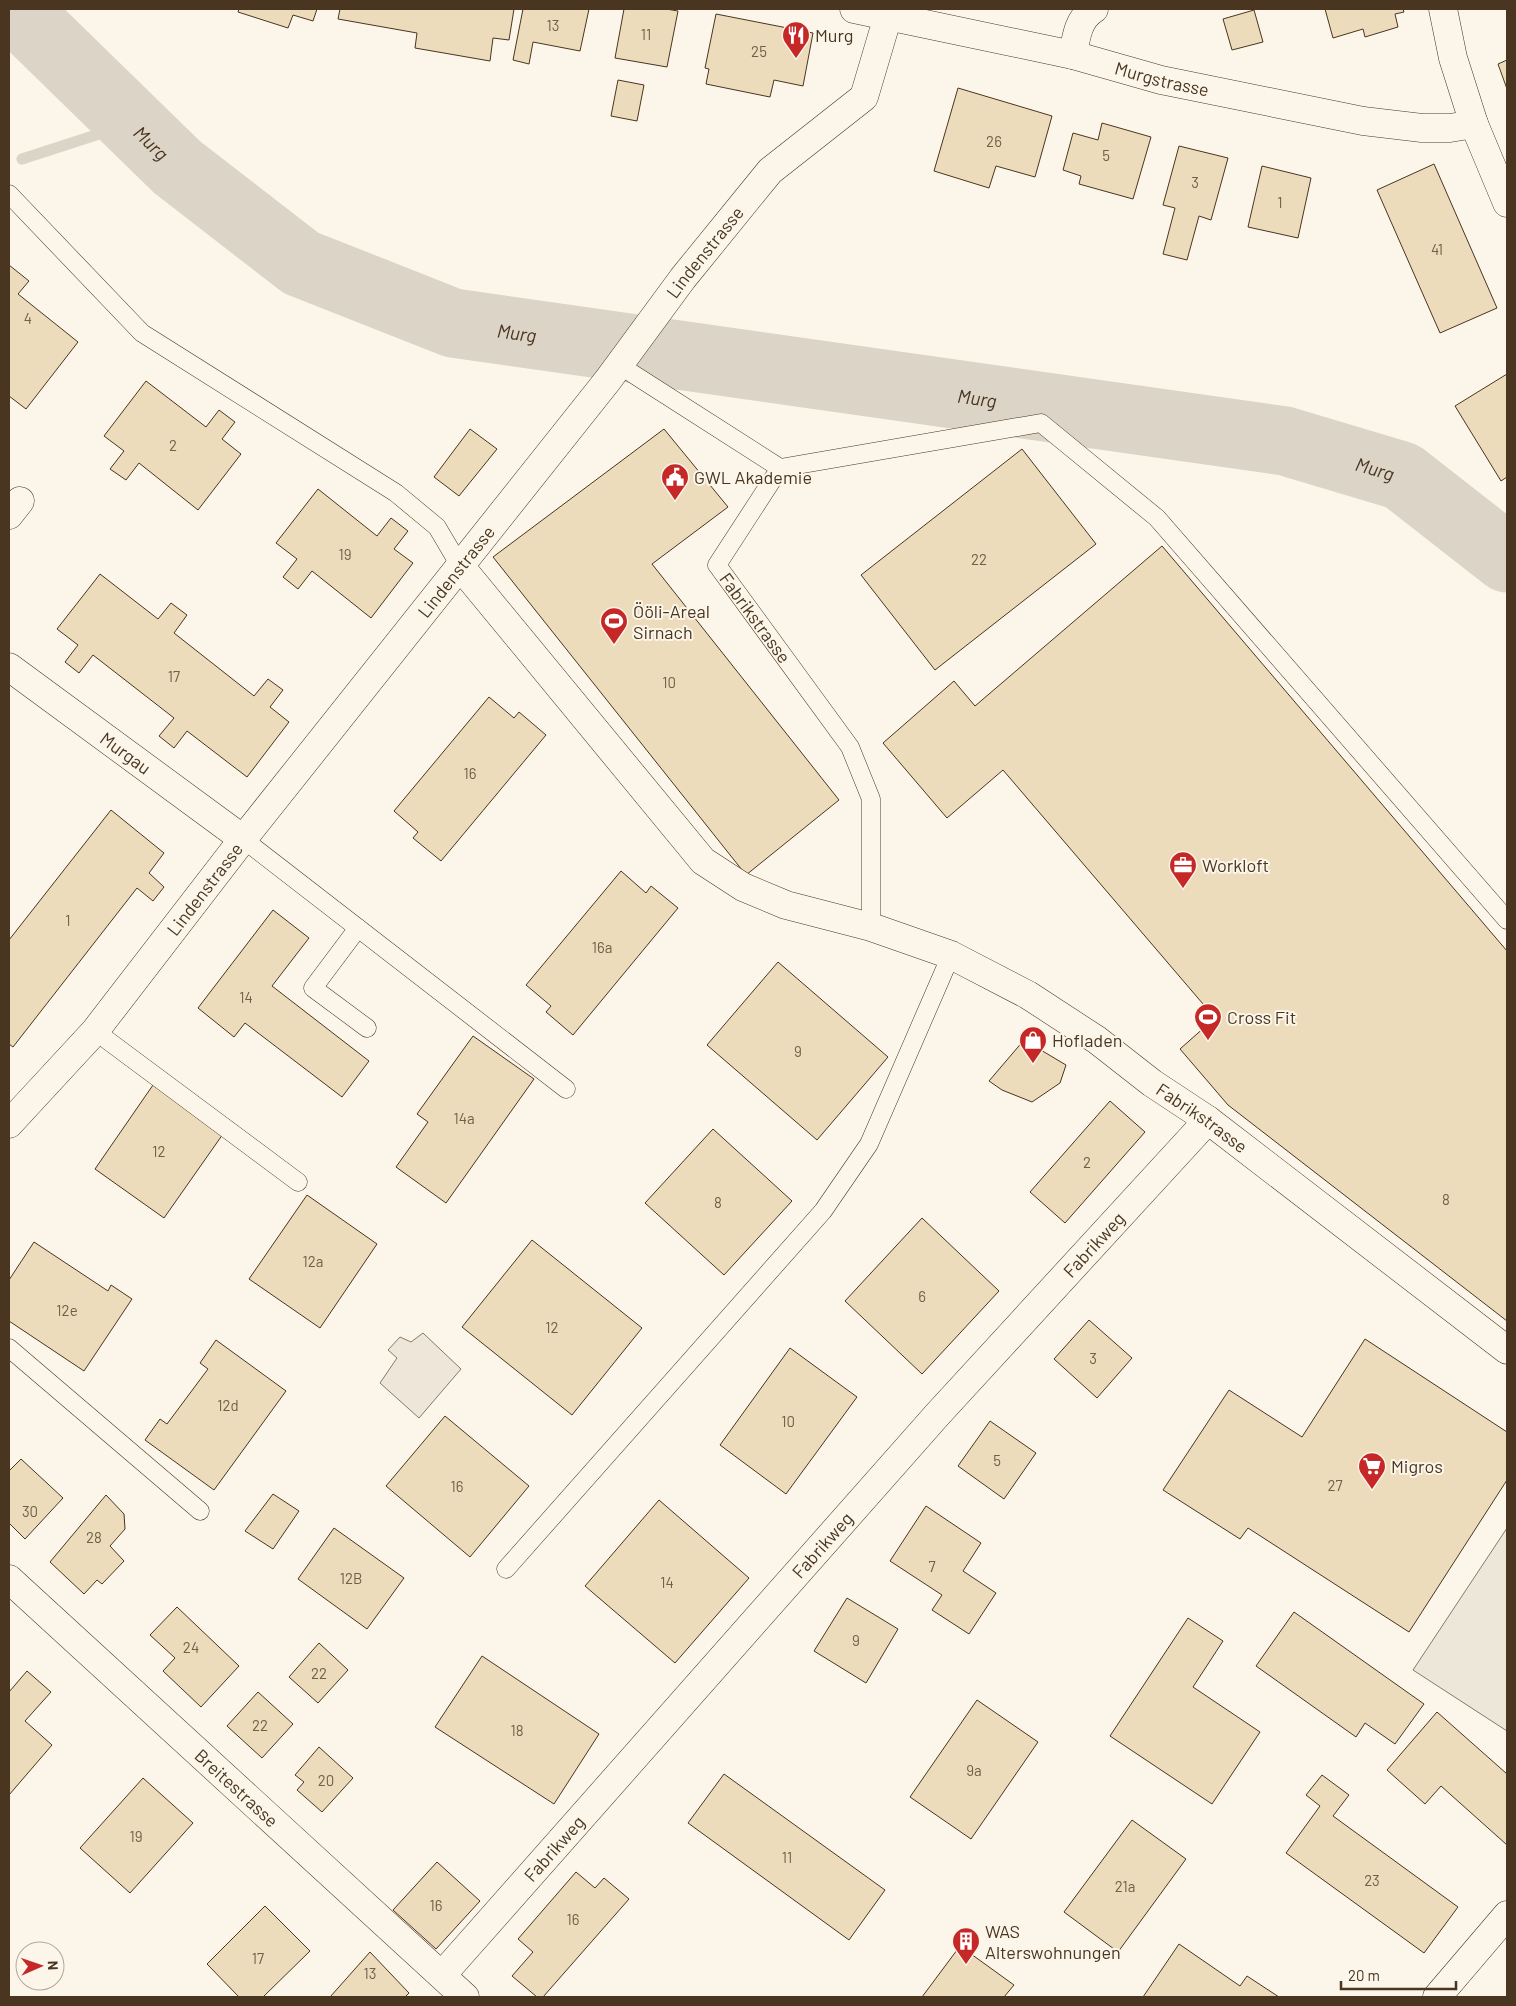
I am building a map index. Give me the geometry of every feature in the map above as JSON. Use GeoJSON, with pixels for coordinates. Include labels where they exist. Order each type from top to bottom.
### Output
{"type":"FeatureCollection","features":[{"type":"Feature","properties":{"kind":"street","name":"Murgstrasse"},"geometry":{"type":"LineString","coordinates":[[854,9],[1073,55],[1161,80],[1363,121],[1422,128],[1450,128],[1474,124]]}},
{"type":"Feature","properties":{"kind":"street"},"geometry":{"type":"LineString","coordinates":[[1073,55],[1078,28],[1087,14],[1094,9]]}},
{"type":"Feature","properties":{"kind":"street"},"geometry":{"type":"LineString","coordinates":[[1443,9],[1453,58],[1474,124],[1507,203]]}},
{"type":"Feature","properties":{"kind":"street","name":"Lindenstrasse"},"geometry":{"type":"LineString","coordinates":[[9,1124],[96,1031],[244,839],[613,372],[683,278],[770,171],[864,97],[888,16]]}},
{"type":"Feature","properties":{"kind":"street","name":"Fabrikstrasse"},"geometry":{"type":"LineString","coordinates":[[460,566],[703,861],[743,887],[786,905],[871,928],[950,955],[1028,995],[1097,1040],[1152,1083],[1208,1120],[1507,1350]]}},
{"type":"Feature","properties":{"kind":"street","name":"Murgau"},"geometry":{"type":"LineString","coordinates":[[9,666],[244,839]]}},
{"type":"Feature","properties":{"kind":"street","name":"Fabrikweg"},"geometry":{"type":"LineString","coordinates":[[450,1989],[937,1415],[1208,1120]]}},
{"type":"Feature","properties":{"kind":"street","name":"Breitestrasse"},"geometry":{"type":"LineString","coordinates":[[9,1579],[450,1989]]}},
{"type":"Feature","properties":{"kind":"street"},"geometry":{"type":"LineString","coordinates":[[1437,1997],[1507,1915]]}},
{"type":"Feature","properties":{"kind":"lane"},"geometry":{"type":"LineString","coordinates":[[9,194],[142,333],[396,493],[437,527],[460,566]]}},
{"type":"Feature","properties":{"kind":"lane"},"geometry":{"type":"LineString","coordinates":[[613,372],[780,468],[1042,423],[1157,518],[1507,920]]}},
{"type":"Feature","properties":{"kind":"lane","name":"Fabrikstrasse"},"geometry":{"type":"LineString","coordinates":[[780,468],[717,565],[850,747],[871,799],[871,928]]}},
{"type":"Feature","properties":{"kind":"lane"},"geometry":{"type":"LineString","coordinates":[[244,839],[566,1089]]}},
{"type":"Feature","properties":{"kind":"lane"},"geometry":{"type":"LineString","coordinates":[[358,928],[313,988],[367,1028]]}},
{"type":"Feature","properties":{"kind":"lane"},"geometry":{"type":"LineString","coordinates":[[506,1568],[823,1211],[869,1144],[950,955]]}},
{"type":"Feature","properties":{"kind":"lane"},"geometry":{"type":"LineString","coordinates":[[96,1031],[298,1182]]}},
{"type":"Feature","properties":{"kind":"lane"},"geometry":{"type":"LineString","coordinates":[[9,1348],[200,1510]]}},
{"type":"Feature","properties":{"kind":"shaded area"},"geometry":{"type":"Polygon","coordinates":[[[423,1333],[461,1369],[419,1418],[380,1383],[397,1358],[388,1350],[400,1337],[411,1342],[423,1333]]]}},
{"type":"Feature","properties":{"kind":"shaded area"},"geometry":{"type":"Polygon","coordinates":[[[1507,1528],[1507,1731],[1413,1670],[1507,1528]]]}},
{"type":"Feature","properties":{"kind":"building"},"geometry":{"type":"Polygon","coordinates":[[[239,9],[317,9],[313,21],[293,15],[288,28],[238,12],[239,9]]]}},
{"type":"Feature","properties":{"kind":"building"},"geometry":{"type":"Polygon","coordinates":[[[340,9],[514,9],[509,40],[493,38],[490,61],[415,48],[417,33],[338,19],[340,9]]]}},
{"type":"Feature","properties":{"kind":"building"},"geometry":{"type":"Polygon","coordinates":[[[523,9],[589,9],[580,51],[533,42],[529,64],[513,60],[523,9]]]}},
{"type":"Feature","properties":{"kind":"building"},"geometry":{"type":"Polygon","coordinates":[[[624,9],[666,9],[678,11],[667,67],[615,58],[624,9]]]}},
{"type":"Feature","properties":{"kind":"building"},"geometry":{"type":"Polygon","coordinates":[[[1325,9],[1403,9],[1404,12],[1395,14],[1398,27],[1365,37],[1363,29],[1333,38],[1325,9]]]}},
{"type":"Feature","properties":{"kind":"building"},"geometry":{"type":"Polygon","coordinates":[[[1254,10],[1263,42],[1232,50],[1223,19],[1254,10]]]}},
{"type":"Feature","properties":{"kind":"building"},"geometry":{"type":"Polygon","coordinates":[[[716,14],[813,33],[803,86],[774,80],[770,97],[706,84],[709,69],[705,68],[716,14]]]}},
{"type":"Feature","properties":{"kind":"building"},"geometry":{"type":"Polygon","coordinates":[[[1507,60],[1507,89],[1498,64],[1507,60]]]}},
{"type":"Feature","properties":{"kind":"building"},"geometry":{"type":"Polygon","coordinates":[[[618,80],[644,85],[637,121],[611,116],[618,80]]]}},
{"type":"Feature","properties":{"kind":"building"},"geometry":{"type":"Polygon","coordinates":[[[958,88],[1052,116],[1035,177],[996,166],[989,188],[934,171],[958,88]]]}},
{"type":"Feature","properties":{"kind":"building"},"geometry":{"type":"Polygon","coordinates":[[[1102,123],[1151,137],[1133,199],[1079,184],[1081,176],[1063,170],[1073,133],[1098,140],[1102,123]]]}},
{"type":"Feature","properties":{"kind":"building"},"geometry":{"type":"Polygon","coordinates":[[[1179,146],[1228,158],[1211,220],[1199,216],[1187,260],[1163,254],[1175,208],[1163,205],[1179,146]]]}},
{"type":"Feature","properties":{"kind":"building"},"geometry":{"type":"Polygon","coordinates":[[[1434,164],[1497,308],[1440,333],[1377,190],[1434,164]]]}},
{"type":"Feature","properties":{"kind":"building"},"geometry":{"type":"Polygon","coordinates":[[[1262,166],[1311,178],[1298,238],[1248,227],[1262,166]]]}},
{"type":"Feature","properties":{"kind":"building"},"geometry":{"type":"Polygon","coordinates":[[[9,265],[29,281],[18,294],[78,342],[26,409],[9,396],[9,265]]]}},
{"type":"Feature","properties":{"kind":"building"},"geometry":{"type":"Polygon","coordinates":[[[1507,374],[1507,477],[1501,481],[1455,406],[1507,374]]]}},
{"type":"Feature","properties":{"kind":"building"},"geometry":{"type":"Polygon","coordinates":[[[146,381],[206,427],[219,410],[235,422],[222,439],[241,454],[198,510],[139,463],[126,480],[110,469],[124,451],[104,436],[146,381]]]}},
{"type":"Feature","properties":{"kind":"building"},"geometry":{"type":"Polygon","coordinates":[[[470,429],[497,449],[459,496],[434,477],[470,429]]]}},
{"type":"Feature","properties":{"kind":"building"},"geometry":{"type":"Polygon","coordinates":[[[664,429],[728,507],[652,564],[839,800],[746,875],[493,557],[664,429]]]}},
{"type":"Feature","properties":{"kind":"building"},"geometry":{"type":"Polygon","coordinates":[[[1022,449],[1096,544],[935,670],[861,575],[1022,449]]]}},
{"type":"Feature","properties":{"kind":"building"},"geometry":{"type":"Polygon","coordinates":[[[318,489],[377,536],[391,518],[408,531],[394,549],[413,563],[371,618],[312,571],[298,589],[283,577],[297,559],[276,543],[318,489]]]}},
{"type":"Feature","properties":{"kind":"building"},"geometry":{"type":"Polygon","coordinates":[[[1162,546],[1507,951],[1507,1321],[1228,1105],[1180,1049],[1215,1018],[1003,770],[947,818],[883,743],[954,681],[975,706],[1162,546]]]}},
{"type":"Feature","properties":{"kind":"building"},"geometry":{"type":"Polygon","coordinates":[[[100,574],[158,619],[171,603],[187,615],[174,633],[254,696],[268,679],[283,690],[270,707],[289,722],[247,777],[187,731],[174,748],[159,736],[174,718],[93,655],[79,673],[65,662],[78,645],[57,629],[100,574]]]}},
{"type":"Feature","properties":{"kind":"building"},"geometry":{"type":"Polygon","coordinates":[[[489,697],[514,718],[519,712],[546,735],[441,861],[413,838],[418,832],[394,811],[489,697]]]}},
{"type":"Feature","properties":{"kind":"building"},"geometry":{"type":"Polygon","coordinates":[[[111,810],[164,853],[149,873],[164,887],[153,901],[137,888],[13,1047],[9,1044],[9,940],[111,810]]]}},
{"type":"Feature","properties":{"kind":"building"},"geometry":{"type":"Polygon","coordinates":[[[621,871],[646,893],[651,886],[678,908],[573,1035],[546,1012],[551,1006],[526,985],[621,871]]]}},
{"type":"Feature","properties":{"kind":"building"},"geometry":{"type":"Polygon","coordinates":[[[273,910],[309,938],[272,986],[369,1061],[342,1097],[245,1023],[234,1037],[198,1008],[273,910]]]}},
{"type":"Feature","properties":{"kind":"building"},"geometry":{"type":"Polygon","coordinates":[[[778,962],[888,1057],[817,1140],[707,1045],[778,962]]]}},
{"type":"Feature","properties":{"kind":"building"},"geometry":{"type":"Polygon","coordinates":[[[473,1036],[534,1079],[446,1203],[396,1167],[428,1122],[417,1114],[473,1036]]]}},
{"type":"Feature","properties":{"kind":"building"},"geometry":{"type":"Polygon","coordinates":[[[1024,1040],[1066,1065],[1060,1083],[1032,1102],[1002,1090],[989,1081],[1024,1040]]]}},
{"type":"Feature","properties":{"kind":"building"},"geometry":{"type":"Polygon","coordinates":[[[153,1085],[223,1134],[164,1218],[95,1169],[153,1085]]]}},
{"type":"Feature","properties":{"kind":"building"},"geometry":{"type":"Polygon","coordinates":[[[1110,1101],[1145,1132],[1065,1223],[1030,1192],[1110,1101]]]}},
{"type":"Feature","properties":{"kind":"building"},"geometry":{"type":"Polygon","coordinates":[[[713,1129],[792,1201],[724,1275],[645,1203],[713,1129]]]}},
{"type":"Feature","properties":{"kind":"building"},"geometry":{"type":"Polygon","coordinates":[[[307,1195],[377,1244],[320,1328],[249,1279],[307,1195]]]}},
{"type":"Feature","properties":{"kind":"building"},"geometry":{"type":"Polygon","coordinates":[[[922,1218],[999,1291],[922,1374],[845,1301],[922,1218]]]}},
{"type":"Feature","properties":{"kind":"building"},"geometry":{"type":"Polygon","coordinates":[[[532,1240],[642,1328],[572,1415],[462,1327],[532,1240]]]}},
{"type":"Feature","properties":{"kind":"building"},"geometry":{"type":"Polygon","coordinates":[[[34,1242],[108,1291],[111,1285],[132,1299],[84,1371],[9,1321],[9,1280],[34,1242]]]}},
{"type":"Feature","properties":{"kind":"building"},"geometry":{"type":"Polygon","coordinates":[[[1089,1320],[1132,1358],[1097,1398],[1054,1359],[1089,1320]]]}},
{"type":"Feature","properties":{"kind":"building"},"geometry":{"type":"Polygon","coordinates":[[[1365,1339],[1507,1432],[1507,1480],[1409,1632],[1248,1528],[1240,1539],[1163,1490],[1229,1390],[1302,1437],[1365,1339]]]}},
{"type":"Feature","properties":{"kind":"building"},"geometry":{"type":"Polygon","coordinates":[[[216,1340],[286,1391],[214,1490],[145,1440],[160,1419],[167,1424],[208,1369],[200,1363],[216,1340]]]}},
{"type":"Feature","properties":{"kind":"building"},"geometry":{"type":"Polygon","coordinates":[[[790,1348],[857,1397],[786,1494],[720,1445],[790,1348]]]}},
{"type":"Feature","properties":{"kind":"building"},"geometry":{"type":"Polygon","coordinates":[[[445,1416],[529,1486],[470,1557],[386,1486],[445,1416]]]}},
{"type":"Feature","properties":{"kind":"building"},"geometry":{"type":"Polygon","coordinates":[[[990,1421],[1036,1453],[1004,1499],[958,1466],[990,1421]]]}},
{"type":"Feature","properties":{"kind":"building"},"geometry":{"type":"Polygon","coordinates":[[[21,1459],[63,1498],[25,1539],[9,1523],[9,1471],[21,1459]]]}},
{"type":"Feature","properties":{"kind":"building"},"geometry":{"type":"Polygon","coordinates":[[[273,1494],[299,1511],[273,1549],[245,1531],[273,1494]]]}},
{"type":"Feature","properties":{"kind":"building"},"geometry":{"type":"Polygon","coordinates":[[[106,1495],[124,1514],[125,1529],[110,1546],[124,1561],[102,1584],[97,1580],[84,1594],[50,1562],[106,1495]]]}},
{"type":"Feature","properties":{"kind":"building"},"geometry":{"type":"Polygon","coordinates":[[[659,1500],[749,1578],[675,1663],[585,1586],[659,1500]]]}},
{"type":"Feature","properties":{"kind":"building"},"geometry":{"type":"Polygon","coordinates":[[[926,1506],[981,1543],[963,1571],[996,1593],[969,1634],[932,1610],[942,1595],[890,1561],[926,1506]]]}},
{"type":"Feature","properties":{"kind":"building"},"geometry":{"type":"Polygon","coordinates":[[[334,1528],[404,1578],[367,1629],[298,1579],[334,1528]]]}},
{"type":"Feature","properties":{"kind":"building"},"geometry":{"type":"Polygon","coordinates":[[[847,1598],[898,1629],[866,1683],[814,1651],[847,1598]]]}},
{"type":"Feature","properties":{"kind":"building"},"geometry":{"type":"Polygon","coordinates":[[[177,1607],[239,1666],[201,1707],[163,1671],[175,1658],[150,1635],[177,1607]]]}},
{"type":"Feature","properties":{"kind":"building"},"geometry":{"type":"Polygon","coordinates":[[[1294,1612],[1424,1704],[1395,1744],[1365,1723],[1356,1737],[1256,1666],[1294,1612]]]}},
{"type":"Feature","properties":{"kind":"building"},"geometry":{"type":"Polygon","coordinates":[[[1188,1618],[1223,1641],[1193,1687],[1260,1732],[1212,1804],[1110,1736],[1188,1618]]]}},
{"type":"Feature","properties":{"kind":"building"},"geometry":{"type":"Polygon","coordinates":[[[319,1643],[348,1670],[318,1703],[289,1677],[319,1643]]]}},
{"type":"Feature","properties":{"kind":"building"},"geometry":{"type":"Polygon","coordinates":[[[482,1656],[599,1734],[554,1804],[435,1727],[482,1656]]]}},
{"type":"Feature","properties":{"kind":"building"},"geometry":{"type":"Polygon","coordinates":[[[27,1671],[51,1692],[25,1721],[52,1745],[9,1795],[9,1692],[27,1671]]]}},
{"type":"Feature","properties":{"kind":"building"},"geometry":{"type":"Polygon","coordinates":[[[258,1692],[293,1724],[262,1758],[227,1726],[258,1692]]]}},
{"type":"Feature","properties":{"kind":"building"},"geometry":{"type":"Polygon","coordinates":[[[977,1700],[1038,1742],[971,1839],[910,1797],[977,1700]]]}},
{"type":"Feature","properties":{"kind":"building"},"geometry":{"type":"Polygon","coordinates":[[[1437,1712],[1507,1774],[1507,1845],[1441,1786],[1425,1804],[1387,1770],[1437,1712]]]}},
{"type":"Feature","properties":{"kind":"building"},"geometry":{"type":"Polygon","coordinates":[[[319,1747],[353,1778],[322,1812],[297,1790],[304,1782],[295,1775],[319,1747]]]}},
{"type":"Feature","properties":{"kind":"building"},"geometry":{"type":"Polygon","coordinates":[[[724,1774],[885,1890],[849,1940],[688,1823],[724,1774]]]}},
{"type":"Feature","properties":{"kind":"building"},"geometry":{"type":"Polygon","coordinates":[[[1322,1775],[1349,1795],[1333,1816],[1458,1907],[1424,1953],[1286,1853],[1320,1806],[1306,1795],[1322,1775]]]}},
{"type":"Feature","properties":{"kind":"building"},"geometry":{"type":"Polygon","coordinates":[[[143,1778],[193,1823],[130,1893],[80,1848],[143,1778]]]}},
{"type":"Feature","properties":{"kind":"building"},"geometry":{"type":"Polygon","coordinates":[[[1132,1820],[1186,1859],[1118,1952],[1064,1912],[1132,1820]]]}},
{"type":"Feature","properties":{"kind":"building"},"geometry":{"type":"Polygon","coordinates":[[[437,1862],[480,1901],[436,1949],[393,1910],[437,1862]]]}},
{"type":"Feature","properties":{"kind":"building"},"geometry":{"type":"Polygon","coordinates":[[[576,1872],[595,1888],[604,1878],[629,1899],[543,1997],[537,1997],[512,1976],[533,1952],[518,1939],[576,1872]]]}},
{"type":"Feature","properties":{"kind":"building"},"geometry":{"type":"Polygon","coordinates":[[[265,1906],[310,1951],[263,1997],[239,1997],[207,1964],[265,1906]]]}},
{"type":"Feature","properties":{"kind":"building"},"geometry":{"type":"Polygon","coordinates":[[[1179,1944],[1240,1986],[1247,1976],[1279,1997],[1143,1997],[1179,1944]]]}},
{"type":"Feature","properties":{"kind":"building","name":"WAS Alterswohnungen"},"geometry":{"type":"Polygon","coordinates":[[[960,1946],[1014,1985],[1004,1997],[922,1997],[960,1946]]]}},
{"type":"Feature","properties":{"kind":"building"},"geometry":{"type":"Polygon","coordinates":[[[370,1952],[409,1993],[405,1997],[330,1997],[370,1952]]]}},
{"type":"Feature","properties":{"kind":"waterway","name":"Murg"},"geometry":{"type":"LineString","coordinates":[[15,9],[177,167],[301,263],[453,323],[1285,441],[1402,476],[1507,558]]}},
{"type":"Feature","properties":{"kind":"waterway"},"geometry":{"type":"LineString","coordinates":[[22,159],[133,123]]}},
{"type":"Feature","properties":{"kind":"place","name":"Murg"},"geometry":{"type":"Point","coordinates":[796,59]}},
{"type":"Feature","properties":{"kind":"place","name":"GWL Akademie"},"geometry":{"type":"Point","coordinates":[675,501]}},
{"type":"Feature","properties":{"kind":"place","name":"Ööli-Areal Sirnach"},"geometry":{"type":"Point","coordinates":[614,645]}},
{"type":"Feature","properties":{"kind":"place","name":"Workloft"},"geometry":{"type":"Point","coordinates":[1183,889]}},
{"type":"Feature","properties":{"kind":"place","name":"Cross Fit"},"geometry":{"type":"Point","coordinates":[1208,1041]}},
{"type":"Feature","properties":{"kind":"place","name":"Hofladen"},"geometry":{"type":"Point","coordinates":[1033,1064]}},
{"type":"Feature","properties":{"kind":"place","name":"Migros"},"geometry":{"type":"Point","coordinates":[1372,1490]}},
{"type":"Feature","properties":{"kind":"place","name":"WAS Alterswohnungen"},"geometry":{"type":"Point","coordinates":[966,1965]}}]}
